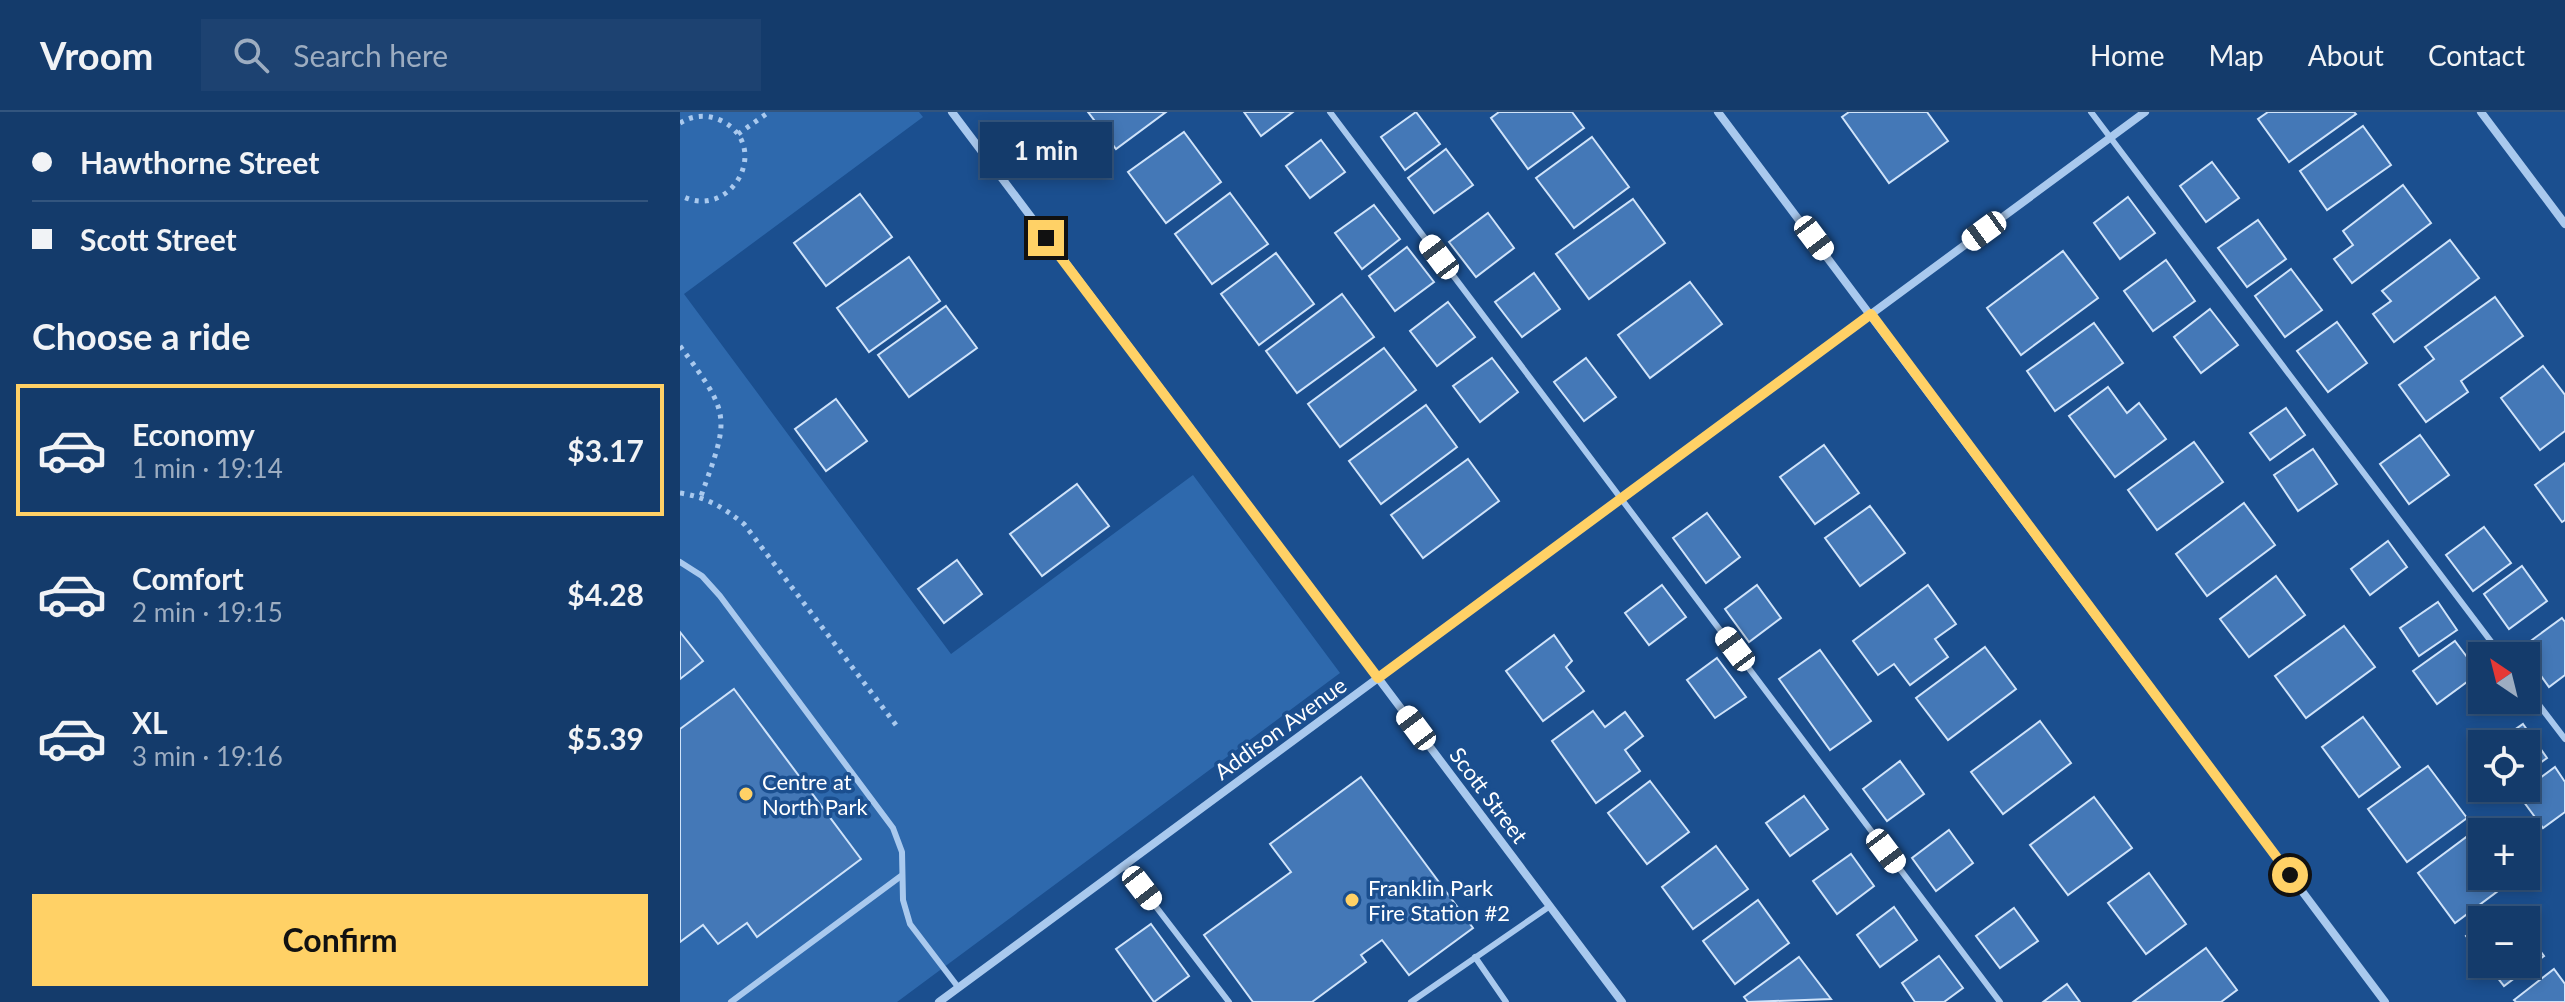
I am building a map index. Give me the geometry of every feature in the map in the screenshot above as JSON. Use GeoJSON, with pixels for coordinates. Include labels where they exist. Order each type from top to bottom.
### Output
{"type":"FeatureCollection","features":[{"type":"Feature","properties":{"kind":"street","name":"Scott Street"},"geometry":{"type":"LineString","coordinates":[[952,112],[1622,1002]]}},
{"type":"Feature","properties":{"kind":"street"},"geometry":{"type":"LineString","coordinates":[[1718,112],[2385,1002]]}},
{"type":"Feature","properties":{"kind":"street","name":"Addison Avenue"},"geometry":{"type":"LineString","coordinates":[[939,1002],[2145,112]]}},
{"type":"Feature","properties":{"kind":"street"},"geometry":{"type":"LineString","coordinates":[[2481,112],[2565,224]]}},
{"type":"Feature","properties":{"kind":"lane"},"geometry":{"type":"LineString","coordinates":[[1330,112],[2000,1002]]}},
{"type":"Feature","properties":{"kind":"lane"},"geometry":{"type":"LineString","coordinates":[[2091,112],[2491,642]]}},
{"type":"Feature","properties":{"kind":"lane"},"geometry":{"type":"LineString","coordinates":[[680,562],[702,576],[720,596],[893,828],[902,852],[903,900],[910,924],[958,987]]}},
{"type":"Feature","properties":{"kind":"lane"},"geometry":{"type":"LineString","coordinates":[[2540,706],[2565,739]]}},
{"type":"Feature","properties":{"kind":"lane"},"geometry":{"type":"LineString","coordinates":[[1124,865],[1229,1002]]}},
{"type":"Feature","properties":{"kind":"lane"},"geometry":{"type":"LineString","coordinates":[[731,1002],[901,876]]}},
{"type":"Feature","properties":{"kind":"lane"},"geometry":{"type":"LineString","coordinates":[[1411,1002],[1550,906]]}},
{"type":"Feature","properties":{"kind":"lane"},"geometry":{"type":"LineString","coordinates":[[1475,957],[1506,1002]]}},
{"type":"Feature","properties":{"kind":"path"},"geometry":{"type":"LineString","coordinates":[[738,134],[769,112]]}},
{"type":"Feature","properties":{"kind":"path"},"geometry":{"type":"LineString","coordinates":[[680,123],[701,116],[715,118],[738,134],[746,160],[739,182],[726,196],[712,201],[688,199],[680,195]]}},
{"type":"Feature","properties":{"kind":"path"},"geometry":{"type":"LineString","coordinates":[[680,205],[688,199]]}},
{"type":"Feature","properties":{"kind":"path"},"geometry":{"type":"LineString","coordinates":[[680,346],[709,385],[722,411],[721,440],[701,496]]}},
{"type":"Feature","properties":{"kind":"path"},"geometry":{"type":"LineString","coordinates":[[680,493],[701,496],[722,506],[744,524],[899,729]]}},
{"type":"Feature","properties":{"kind":"shaded area"},"geometry":{"type":"Polygon","coordinates":[[[680,112],[919,112],[923,117],[684,294],[951,654],[1193,475],[1340,673],[897,1002],[680,1002],[680,112]]]}},
{"type":"Feature","properties":{"kind":"building"},"geometry":{"type":"Polygon","coordinates":[[[1088,112],[1166,112],[1116,149],[1088,112]]]}},
{"type":"Feature","properties":{"kind":"building"},"geometry":{"type":"Polygon","coordinates":[[[1244,112],[1293,112],[1261,136],[1244,112]]]}},
{"type":"Feature","properties":{"kind":"building"},"geometry":{"type":"Polygon","coordinates":[[[1416,112],[1440,144],[1405,170],[1381,137],[1416,112]]]}},
{"type":"Feature","properties":{"kind":"building"},"geometry":{"type":"Polygon","coordinates":[[[1499,112],[1572,112],[1584,128],[1528,169],[1491,118],[1499,112]]]}},
{"type":"Feature","properties":{"kind":"building"},"geometry":{"type":"Polygon","coordinates":[[[1849,112],[1927,112],[1948,141],[1889,183],[1842,117],[1849,112]]]}},
{"type":"Feature","properties":{"kind":"building"},"geometry":{"type":"Polygon","coordinates":[[[2268,112],[2356,114],[2289,162],[2258,119],[2268,112]]]}},
{"type":"Feature","properties":{"kind":"building"},"geometry":{"type":"Polygon","coordinates":[[[2363,126],[2391,165],[2327,210],[2300,171],[2363,126]]]}},
{"type":"Feature","properties":{"kind":"building"},"geometry":{"type":"Polygon","coordinates":[[[1184,132],[1221,182],[1166,223],[1128,172],[1184,132]]]}},
{"type":"Feature","properties":{"kind":"building"},"geometry":{"type":"Polygon","coordinates":[[[1592,137],[1629,187],[1574,228],[1536,178],[1592,137]]]}},
{"type":"Feature","properties":{"kind":"building"},"geometry":{"type":"Polygon","coordinates":[[[1321,140],[1345,172],[1310,198],[1286,166],[1321,140]]]}},
{"type":"Feature","properties":{"kind":"building"},"geometry":{"type":"Polygon","coordinates":[[[1446,149],[1473,185],[1434,213],[1408,178],[1446,149]]]}},
{"type":"Feature","properties":{"kind":"building"},"geometry":{"type":"Polygon","coordinates":[[[2212,162],[2239,198],[2206,222],[2180,186],[2212,162]]]}},
{"type":"Feature","properties":{"kind":"building"},"geometry":{"type":"Polygon","coordinates":[[[2403,185],[2431,223],[2352,283],[2334,259],[2353,245],[2343,231],[2403,185]]]}},
{"type":"Feature","properties":{"kind":"building"},"geometry":{"type":"Polygon","coordinates":[[[1230,193],[1268,244],[1212,284],[1175,234],[1230,193]]]}},
{"type":"Feature","properties":{"kind":"building"},"geometry":{"type":"Polygon","coordinates":[[[860,194],[892,237],[826,286],[794,243],[860,194]]]}},
{"type":"Feature","properties":{"kind":"building"},"geometry":{"type":"Polygon","coordinates":[[[2128,197],[2155,233],[2120,259],[2094,223],[2128,197]]]}},
{"type":"Feature","properties":{"kind":"building"},"geometry":{"type":"Polygon","coordinates":[[[1633,199],[1665,243],[1589,299],[1556,254],[1633,199]]]}},
{"type":"Feature","properties":{"kind":"building"},"geometry":{"type":"Polygon","coordinates":[[[1374,205],[1400,239],[1362,269],[1335,233],[1374,205]]]}},
{"type":"Feature","properties":{"kind":"building"},"geometry":{"type":"Polygon","coordinates":[[[1488,213],[1514,248],[1476,277],[1449,242],[1488,213]]]}},
{"type":"Feature","properties":{"kind":"building"},"geometry":{"type":"Polygon","coordinates":[[[2258,220],[2286,259],[2247,287],[2218,248],[2258,220]]]}},
{"type":"Feature","properties":{"kind":"building"},"geometry":{"type":"Polygon","coordinates":[[[2450,240],[2479,278],[2394,342],[2373,314],[2391,301],[2382,291],[2450,240]]]}},
{"type":"Feature","properties":{"kind":"building"},"geometry":{"type":"Polygon","coordinates":[[[1407,247],[1434,282],[1395,311],[1369,276],[1407,247]]]}},
{"type":"Feature","properties":{"kind":"building"},"geometry":{"type":"Polygon","coordinates":[[[2063,251],[2098,298],[2021,355],[1987,308],[2063,251]]]}},
{"type":"Feature","properties":{"kind":"building"},"geometry":{"type":"Polygon","coordinates":[[[1276,253],[1314,304],[1259,345],[1221,294],[1276,253]]]}},
{"type":"Feature","properties":{"kind":"building"},"geometry":{"type":"Polygon","coordinates":[[[909,257],[940,301],[869,352],[837,308],[909,257]]]}},
{"type":"Feature","properties":{"kind":"building"},"geometry":{"type":"Polygon","coordinates":[[[2166,260],[2195,301],[2153,331],[2124,291],[2166,260]]]}},
{"type":"Feature","properties":{"kind":"building"},"geometry":{"type":"Polygon","coordinates":[[[2291,269],[2322,310],[2285,337],[2255,296],[2291,269]]]}},
{"type":"Feature","properties":{"kind":"building"},"geometry":{"type":"Polygon","coordinates":[[[1534,273],[1560,309],[1522,337],[1495,302],[1534,273]]]}},
{"type":"Feature","properties":{"kind":"building"},"geometry":{"type":"Polygon","coordinates":[[[1690,282],[1722,324],[1650,378],[1618,335],[1690,282]]]}},
{"type":"Feature","properties":{"kind":"building"},"geometry":{"type":"Polygon","coordinates":[[[1342,294],[1374,337],[1297,393],[1266,351],[1342,294]]]}},
{"type":"Feature","properties":{"kind":"building"},"geometry":{"type":"Polygon","coordinates":[[[2495,297],[2523,336],[2461,381],[2468,392],[2426,422],[2399,385],[2434,359],[2425,347],[2495,297]]]}},
{"type":"Feature","properties":{"kind":"building"},"geometry":{"type":"Polygon","coordinates":[[[1448,302],[1475,337],[1437,366],[1410,331],[1448,302]]]}},
{"type":"Feature","properties":{"kind":"building"},"geometry":{"type":"Polygon","coordinates":[[[946,306],[977,348],[909,397],[878,355],[946,306]]]}},
{"type":"Feature","properties":{"kind":"building"},"geometry":{"type":"Polygon","coordinates":[[[2210,309],[2238,345],[2201,373],[2174,337],[2210,309]]]}},
{"type":"Feature","properties":{"kind":"building"},"geometry":{"type":"Polygon","coordinates":[[[2337,322],[2367,363],[2328,392],[2297,351],[2337,322]]]}},
{"type":"Feature","properties":{"kind":"building"},"geometry":{"type":"Polygon","coordinates":[[[2094,323],[2123,363],[2055,411],[2027,371],[2094,323]]]}},
{"type":"Feature","properties":{"kind":"building"},"geometry":{"type":"Polygon","coordinates":[[[1384,348],[1416,390],[1340,447],[1308,404],[1384,348]]]}},
{"type":"Feature","properties":{"kind":"building"},"geometry":{"type":"Polygon","coordinates":[[[1492,358],[1518,392],[1480,422],[1453,386],[1492,358]]]}},
{"type":"Feature","properties":{"kind":"building"},"geometry":{"type":"Polygon","coordinates":[[[1586,358],[1616,397],[1584,421],[1554,382],[1586,358]]]}},
{"type":"Feature","properties":{"kind":"building"},"geometry":{"type":"Polygon","coordinates":[[[2543,366],[2565,395],[2565,431],[2540,450],[2501,398],[2543,366]]]}},
{"type":"Feature","properties":{"kind":"building"},"geometry":{"type":"Polygon","coordinates":[[[2108,387],[2127,413],[2139,403],[2166,439],[2115,477],[2069,416],[2108,387]]]}},
{"type":"Feature","properties":{"kind":"building"},"geometry":{"type":"Polygon","coordinates":[[[836,399],[867,441],[826,471],[795,429],[836,399]]]}},
{"type":"Feature","properties":{"kind":"building"},"geometry":{"type":"Polygon","coordinates":[[[1426,405],[1457,447],[1381,504],[1349,461],[1426,405]]]}},
{"type":"Feature","properties":{"kind":"building"},"geometry":{"type":"Polygon","coordinates":[[[2286,408],[2305,435],[2270,460],[2250,433],[2286,408]]]}},
{"type":"Feature","properties":{"kind":"building"},"geometry":{"type":"Polygon","coordinates":[[[2420,435],[2449,475],[2409,504],[2380,464],[2420,435]]]}},
{"type":"Feature","properties":{"kind":"building"},"geometry":{"type":"Polygon","coordinates":[[[2194,442],[2223,482],[2157,530],[2128,490],[2194,442]]]}},
{"type":"Feature","properties":{"kind":"building"},"geometry":{"type":"Polygon","coordinates":[[[1824,445],[1859,493],[1815,524],[1780,477],[1824,445]]]}},
{"type":"Feature","properties":{"kind":"building"},"geometry":{"type":"Polygon","coordinates":[[[2313,449],[2337,484],[2298,511],[2274,475],[2313,449]]]}},
{"type":"Feature","properties":{"kind":"building"},"geometry":{"type":"Polygon","coordinates":[[[1468,459],[1499,501],[1423,558],[1391,515],[1468,459]]]}},
{"type":"Feature","properties":{"kind":"building"},"geometry":{"type":"Polygon","coordinates":[[[2565,463],[2565,520],[2562,522],[2535,485],[2565,463]]]}},
{"type":"Feature","properties":{"kind":"building"},"geometry":{"type":"Polygon","coordinates":[[[1077,484],[1109,526],[1042,576],[1010,534],[1077,484]]]}},
{"type":"Feature","properties":{"kind":"building"},"geometry":{"type":"Polygon","coordinates":[[[2244,503],[2275,545],[2207,596],[2176,554],[2244,503]]]}},
{"type":"Feature","properties":{"kind":"building"},"geometry":{"type":"Polygon","coordinates":[[[1870,506],[1905,553],[1860,586],[1825,538],[1870,506]]]}},
{"type":"Feature","properties":{"kind":"building"},"geometry":{"type":"Polygon","coordinates":[[[1707,513],[1740,557],[1706,583],[1673,538],[1707,513]]]}},
{"type":"Feature","properties":{"kind":"building"},"geometry":{"type":"Polygon","coordinates":[[[2484,527],[2511,563],[2473,591],[2446,555],[2484,527]]]}},
{"type":"Feature","properties":{"kind":"building"},"geometry":{"type":"Polygon","coordinates":[[[2388,541],[2407,567],[2370,595],[2351,569],[2388,541]]]}},
{"type":"Feature","properties":{"kind":"building"},"geometry":{"type":"Polygon","coordinates":[[[957,560],[982,594],[944,623],[918,589],[957,560]]]}},
{"type":"Feature","properties":{"kind":"building"},"geometry":{"type":"Polygon","coordinates":[[[2522,566],[2547,601],[2509,629],[2484,594],[2522,566]]]}},
{"type":"Feature","properties":{"kind":"building"},"geometry":{"type":"Polygon","coordinates":[[[2276,576],[2305,615],[2249,657],[2220,619],[2276,576]]]}},
{"type":"Feature","properties":{"kind":"building"},"geometry":{"type":"Polygon","coordinates":[[[1662,585],[1686,617],[1649,645],[1625,613],[1662,585]]]}},
{"type":"Feature","properties":{"kind":"building"},"geometry":{"type":"Polygon","coordinates":[[[1757,585],[1781,618],[1749,642],[1725,609],[1757,585]]]}},
{"type":"Feature","properties":{"kind":"building"},"geometry":{"type":"Polygon","coordinates":[[[1928,585],[1956,624],[1935,639],[1948,657],[1910,685],[1894,664],[1878,675],[1853,641],[1928,585]]]}},
{"type":"Feature","properties":{"kind":"building"},"geometry":{"type":"Polygon","coordinates":[[[2438,602],[2457,630],[2419,656],[2400,628],[2438,602]]]}},
{"type":"Feature","properties":{"kind":"building"},"geometry":{"type":"Polygon","coordinates":[[[2562,618],[2565,622],[2565,675],[2549,687],[2540,674],[2540,642],[2529,642],[2562,618]]]}},
{"type":"Feature","properties":{"kind":"building"},"geometry":{"type":"Polygon","coordinates":[[[2344,626],[2375,667],[2306,718],[2275,676],[2344,626]]]}},
{"type":"Feature","properties":{"kind":"building"},"geometry":{"type":"Polygon","coordinates":[[[680,632],[703,661],[680,679],[680,632]]]}},
{"type":"Feature","properties":{"kind":"building"},"geometry":{"type":"Polygon","coordinates":[[[1554,635],[1572,661],[1566,667],[1584,691],[1543,721],[1506,671],[1554,635]]]}},
{"type":"Feature","properties":{"kind":"building"},"geometry":{"type":"Polygon","coordinates":[[[2455,641],[2468,658],[2468,681],[2437,704],[2413,671],[2455,641]]]}},
{"type":"Feature","properties":{"kind":"building"},"geometry":{"type":"Polygon","coordinates":[[[1985,647],[2016,689],[1948,740],[1916,698],[1985,647]]]}},
{"type":"Feature","properties":{"kind":"building"},"geometry":{"type":"Polygon","coordinates":[[[1820,650],[1871,721],[1830,750],[1779,679],[1820,650]]]}},
{"type":"Feature","properties":{"kind":"building"},"geometry":{"type":"Polygon","coordinates":[[[1717,658],[1746,697],[1715,718],[1687,680],[1717,658]]]}},
{"type":"Feature","properties":{"kind":"building","name":"Centre at North Park"},"geometry":{"type":"Polygon","coordinates":[[[734,689],[861,859],[757,937],[747,923],[718,944],[703,925],[680,942],[680,729],[734,689]]]}},
{"type":"Feature","properties":{"kind":"building"},"geometry":{"type":"Polygon","coordinates":[[[1593,711],[1605,727],[1625,712],[1643,736],[1625,750],[1640,771],[1596,803],[1552,741],[1593,711]]]}},
{"type":"Feature","properties":{"kind":"building"},"geometry":{"type":"Polygon","coordinates":[[[2363,717],[2400,767],[2359,797],[2322,747],[2363,717]]]}},
{"type":"Feature","properties":{"kind":"building"},"geometry":{"type":"Polygon","coordinates":[[[2040,721],[2071,763],[2003,814],[1971,772],[2040,721]]]}},
{"type":"Feature","properties":{"kind":"building"},"geometry":{"type":"Polygon","coordinates":[[[2540,748],[2547,758],[2540,763],[2540,748]]]}},
{"type":"Feature","properties":{"kind":"building"},"geometry":{"type":"Polygon","coordinates":[[[1900,761],[1924,794],[1887,821],[1863,789],[1900,761]]]}},
{"type":"Feature","properties":{"kind":"building"},"geometry":{"type":"Polygon","coordinates":[[[2428,766],[2467,818],[2407,862],[2368,809],[2428,766]]]}},
{"type":"Feature","properties":{"kind":"building"},"geometry":{"type":"Polygon","coordinates":[[[2555,767],[2565,782],[2565,812],[2543,828],[2540,818],[2536,818],[2524,802],[2540,802],[2540,778],[2555,767]]]}},
{"type":"Feature","properties":{"kind":"building","name":"Franklin Park Fire Station #2"},"geometry":{"type":"Polygon","coordinates":[[[1361,777],[1473,928],[1409,975],[1382,940],[1361,955],[1366,962],[1312,1002],[1253,1002],[1204,935],[1291,872],[1270,844],[1361,777]]]}},
{"type":"Feature","properties":{"kind":"building"},"geometry":{"type":"Polygon","coordinates":[[[1650,781],[1689,832],[1647,864],[1608,813],[1650,781]]]}},
{"type":"Feature","properties":{"kind":"building"},"geometry":{"type":"Polygon","coordinates":[[[1804,796],[1828,829],[1790,856],[1766,823],[1804,796]]]}},
{"type":"Feature","properties":{"kind":"building"},"geometry":{"type":"Polygon","coordinates":[[[2094,797],[2132,848],[2068,895],[2030,845],[2094,797]]]}},
{"type":"Feature","properties":{"kind":"building"},"geometry":{"type":"Polygon","coordinates":[[[1949,830],[1973,863],[1936,891],[1912,858],[1949,830]]]}},
{"type":"Feature","properties":{"kind":"building"},"geometry":{"type":"Polygon","coordinates":[[[2468,836],[2468,890],[2499,890],[2478,906],[2468,906],[2468,913],[2455,923],[2418,873],[2468,836]]]}},
{"type":"Feature","properties":{"kind":"building"},"geometry":{"type":"Polygon","coordinates":[[[1716,846],[1748,889],[1693,929],[1662,887],[1716,846]]]}},
{"type":"Feature","properties":{"kind":"building"},"geometry":{"type":"Polygon","coordinates":[[[1851,854],[1874,886],[1837,914],[1813,881],[1851,854]]]}},
{"type":"Feature","properties":{"kind":"building"},"geometry":{"type":"Polygon","coordinates":[[[2149,873],[2186,924],[2146,954],[2108,903],[2149,873]]]}},
{"type":"Feature","properties":{"kind":"building"},"geometry":{"type":"Polygon","coordinates":[[[1758,900],[1789,943],[1735,984],[1703,941],[1758,900]]]}},
{"type":"Feature","properties":{"kind":"building"},"geometry":{"type":"Polygon","coordinates":[[[1894,907],[1917,940],[1880,967],[1857,935],[1894,907]]]}},
{"type":"Feature","properties":{"kind":"building"},"geometry":{"type":"Polygon","coordinates":[[[2014,908],[2038,941],[2000,968],[1976,936],[2014,908]]]}},
{"type":"Feature","properties":{"kind":"building"},"geometry":{"type":"Polygon","coordinates":[[[1151,924],[1189,976],[1154,1002],[1116,949],[1151,924]]]}},
{"type":"Feature","properties":{"kind":"building"},"geometry":{"type":"Polygon","coordinates":[[[2206,948],[2237,990],[2221,1002],[2133,1002],[2206,948]]]}},
{"type":"Feature","properties":{"kind":"building"},"geometry":{"type":"Polygon","coordinates":[[[1939,956],[1963,988],[1944,1002],[1915,1002],[1902,983],[1939,956]]]}},
{"type":"Feature","properties":{"kind":"building"},"geometry":{"type":"Polygon","coordinates":[[[1799,957],[1831,999],[1748,1002],[1744,997],[1799,957]]]}},
{"type":"Feature","properties":{"kind":"building"},"geometry":{"type":"Polygon","coordinates":[[[2554,969],[2565,984],[2565,1002],[2514,1000],[2554,969]]]}},
{"type":"Feature","properties":{"kind":"building"},"geometry":{"type":"Polygon","coordinates":[[[2498,978],[2515,978],[2504,986],[2498,978]]]}},
{"type":"Feature","properties":{"kind":"building"},"geometry":{"type":"Polygon","coordinates":[[[2067,984],[2080,1002],[2043,1002],[2067,984]]]}},
{"type":"Feature","properties":{"kind":"place","name":"Centre at North Park"},"geometry":{"type":"Point","coordinates":[746,794]}},
{"type":"Feature","properties":{"kind":"place","name":"Franklin Park Fire Station #2"},"geometry":{"type":"Point","coordinates":[1352,900]}},
{"type":"Feature","properties":{"kind":"route"},"geometry":{"type":"LineString","coordinates":[[1046,238],[1378,678],[1871,314],[2290,875]]}}]}
